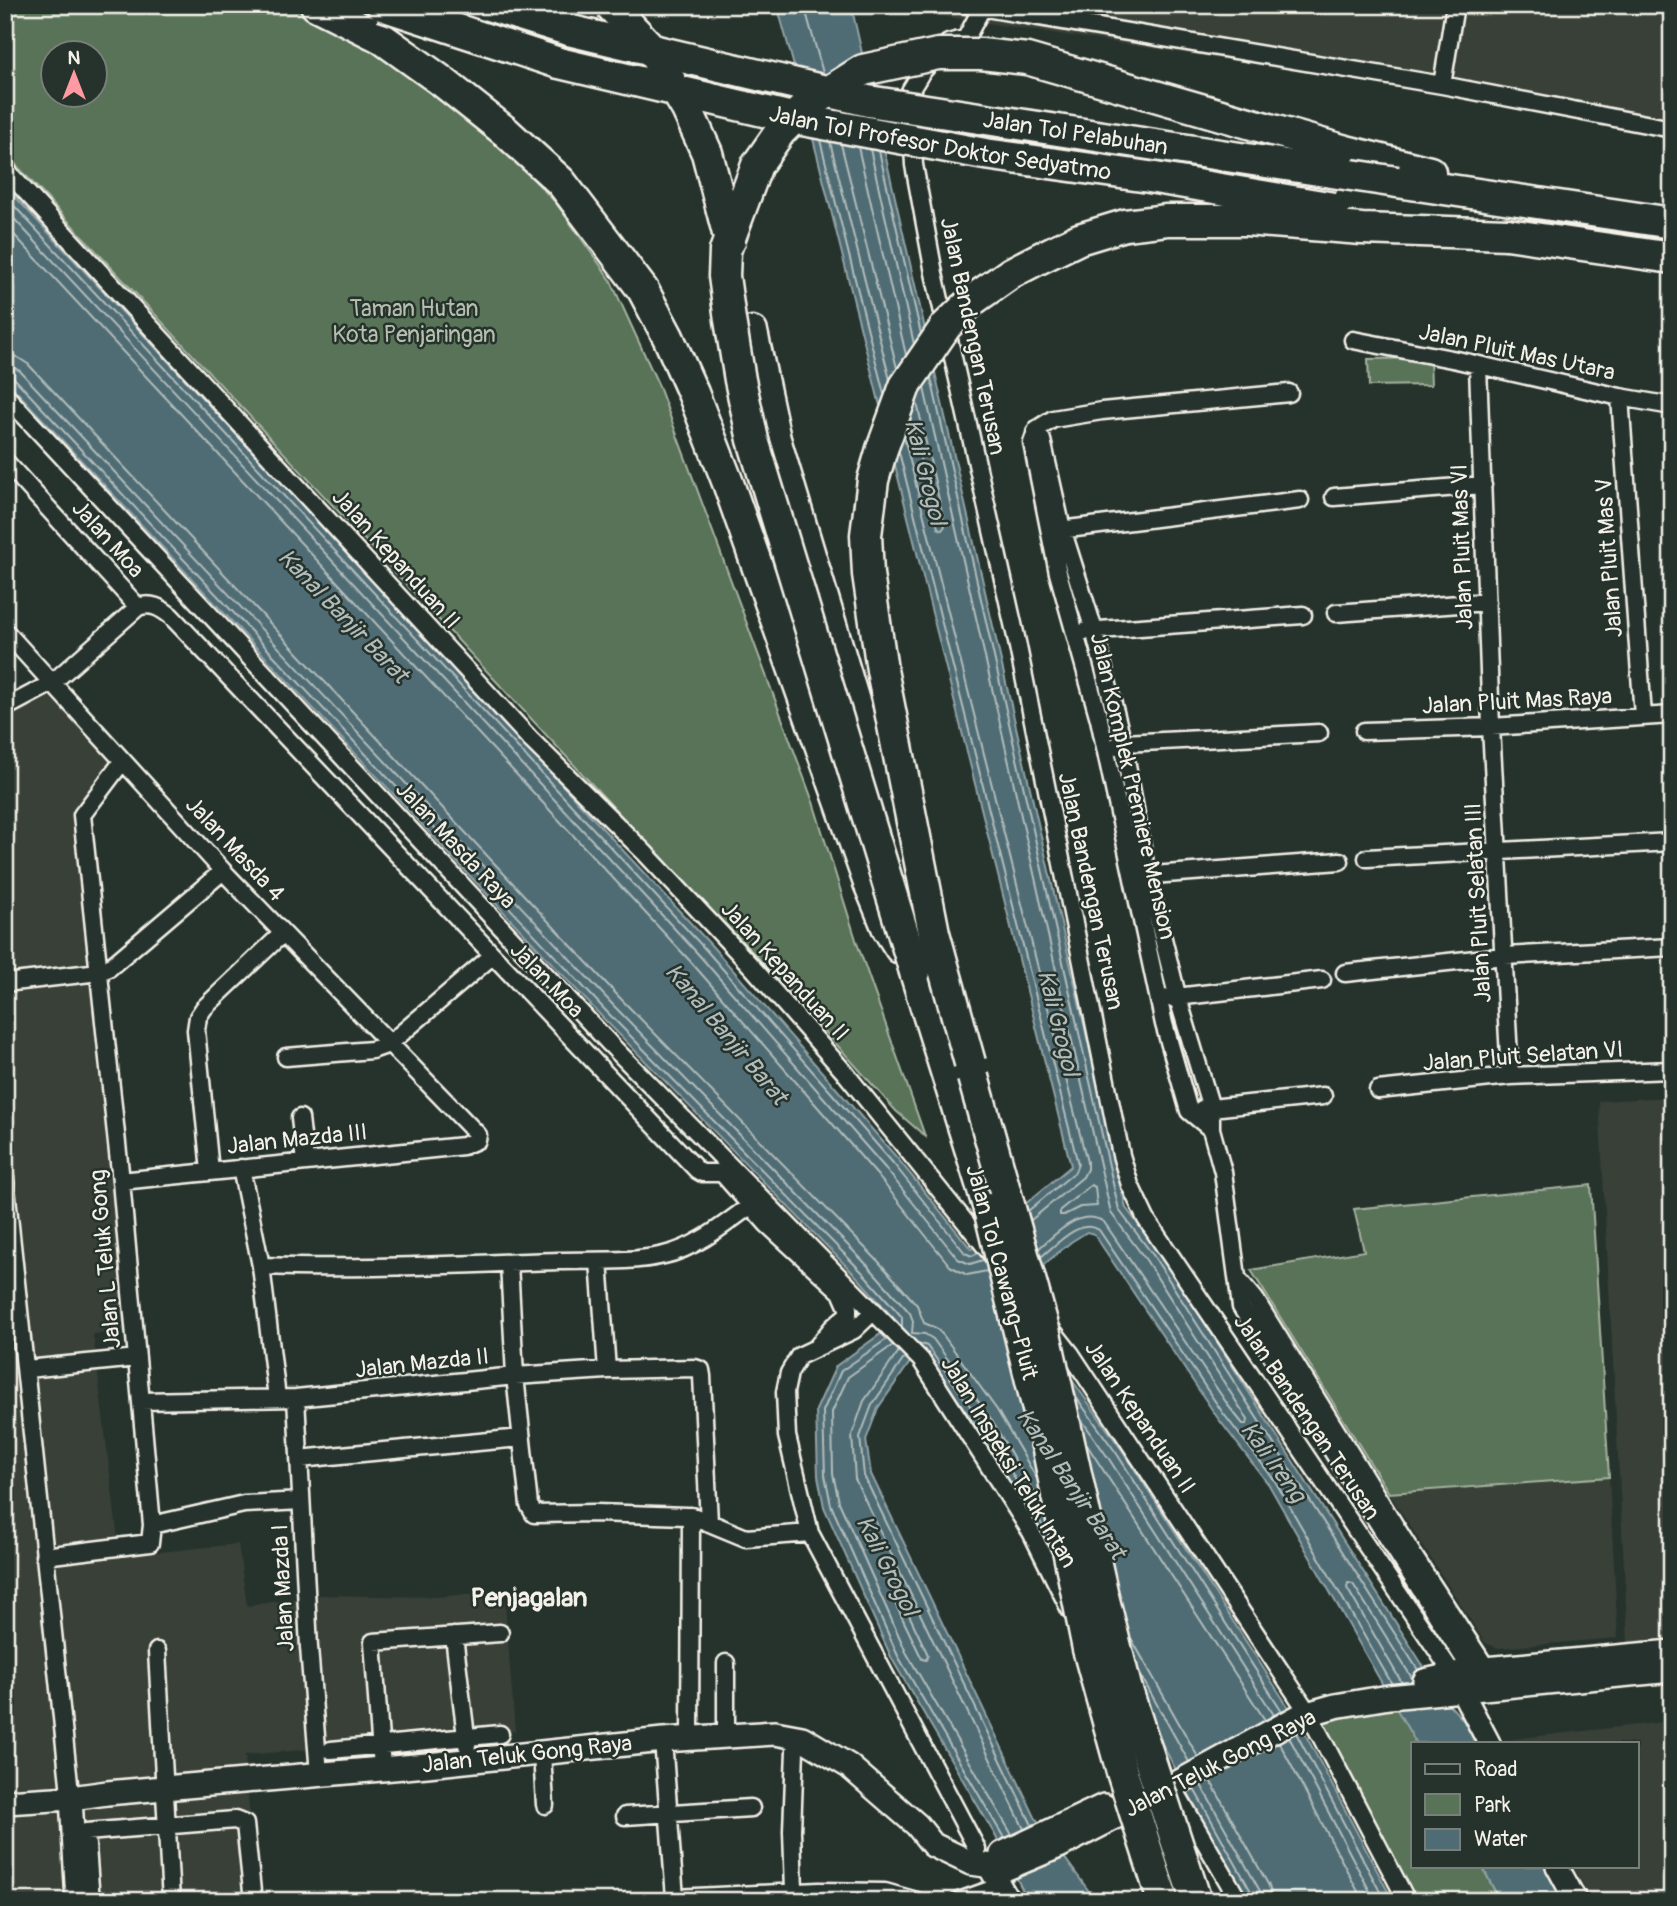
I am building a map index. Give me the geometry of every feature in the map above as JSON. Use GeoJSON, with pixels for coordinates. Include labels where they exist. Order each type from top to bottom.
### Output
{"type":"FeatureCollection","features":[{"type":"Feature","properties":{"kind":"highway"},"geometry":{"type":"LineString","coordinates":[[316,5],[380,37],[506,132],[561,182],[643,290],[694,393],[728,482],[869,884],[888,929],[915,971]]}},
{"type":"Feature","properties":{"kind":"highway","name":"Jalan Tol Profesor Doktor Sedyatmo"},"geometry":{"type":"LineString","coordinates":[[382,5],[559,64],[797,119],[985,154],[1507,234]]}},
{"type":"Feature","properties":{"kind":"highway","name":"Jalan Tol Pelabuhan"},"geometry":{"type":"LineString","coordinates":[[488,5],[568,30],[868,101],[1672,223]]}},
{"type":"Feature","properties":{"kind":"highway"},"geometry":{"type":"LineString","coordinates":[[610,5],[649,46],[687,109],[707,153],[752,332],[775,439],[952,1027],[973,1076]]}},
{"type":"Feature","properties":{"kind":"highway","name":"Jalan Tol Cawang–Pluit"},"geometry":{"type":"LineString","coordinates":[[1163,1901],[1122,1772],[1088,1648],[1048,1450],[989,1209],[753,440],[732,332],[724,276],[725,251],[757,165],[780,132],[806,106],[863,70],[938,54],[981,54],[1027,59],[1342,150],[1566,206]]}},
{"type":"Feature","properties":{"kind":"highway"},"geometry":{"type":"LineString","coordinates":[[973,1076],[934,933],[882,670],[868,574],[866,535],[873,480],[905,386],[946,326],[974,299],[1038,258],[1079,239],[1125,225],[1167,220],[1295,222],[1363,229],[1507,234],[1672,258]]}},
{"type":"Feature","properties":{"kind":"highway","name":"Jalan Tol Cawang–Pluit"},"geometry":{"type":"LineString","coordinates":[[973,1076],[1044,1329],[1103,1596],[1126,1687],[1196,1901]]}},
{"type":"Feature","properties":{"kind":"main road","name":"Jalan Teluk Gong Raya"},"geometry":{"type":"LineString","coordinates":[[5,1802],[383,1769],[663,1740],[775,1733],[802,1738],[849,1766],[917,1825],[994,1868],[1158,1788],[1329,1693],[1385,1692],[1672,1652]]}},
{"type":"Feature","properties":{"kind":"main road","name":"Jalan Teluk Gong Raya"},"geometry":{"type":"LineString","coordinates":[[1466,1681],[1672,1670]]}},
{"type":"Feature","properties":{"kind":"street"},"geometry":{"type":"LineString","coordinates":[[1442,85],[1455,5]]}},
{"type":"Feature","properties":{"kind":"street"},"geometry":{"type":"LineString","coordinates":[[975,11],[1442,85],[1672,129]]}},
{"type":"Feature","properties":{"kind":"street","name":"Jalan Bandengan Terusan"},"geometry":{"type":"LineString","coordinates":[[975,11],[966,38],[948,43],[910,90],[914,165],[934,273],[1016,637],[1121,1155],[1130,1185],[1146,1219],[1466,1681]]}},
{"type":"Feature","properties":{"kind":"street","name":"Jalan Kepanduan II"},"geometry":{"type":"LineString","coordinates":[[5,169],[522,730],[645,853],[753,968],[846,1074],[1071,1354],[1300,1709],[1407,1901]]}},
{"type":"Feature","properties":{"kind":"street","name":"Jalan Pluit Mas Utara"},"geometry":{"type":"LineString","coordinates":[[1353,340],[1672,406]]}},
{"type":"Feature","properties":{"kind":"street","name":"Jalan Pluit Mas VI"},"geometry":{"type":"LineString","coordinates":[[1478,366],[1492,727]]}},
{"type":"Feature","properties":{"kind":"street","name":"Jalan Komplek Premiere Mension"},"geometry":{"type":"LineString","coordinates":[[1289,393],[1102,411],[1053,419],[1038,427],[1036,439],[1056,530],[1074,634],[1140,876],[1211,1108],[1211,1129],[1223,1172],[1241,1307],[1251,1308],[1410,1562],[1466,1681]]}},
{"type":"Feature","properties":{"kind":"street","name":"Jalan Masda Raya"},"geometry":{"type":"LineString","coordinates":[[5,395],[610,1044],[878,1315]]}},
{"type":"Feature","properties":{"kind":"street","name":"Jalan Pluit Mas V"},"geometry":{"type":"LineString","coordinates":[[1620,397],[1643,716]]}},
{"type":"Feature","properties":{"kind":"street","name":"Jalan Moa"},"geometry":{"type":"LineString","coordinates":[[5,461],[138,607],[144,604],[153,605],[162,608],[171,616],[697,1170],[702,1173],[722,1173],[767,1224],[832,1283],[844,1297],[848,1314],[816,1348]]}},
{"type":"Feature","properties":{"kind":"street"},"geometry":{"type":"LineString","coordinates":[[1334,497],[1483,485]]}},
{"type":"Feature","properties":{"kind":"street"},"geometry":{"type":"LineString","coordinates":[[1056,530],[1300,500]]}},
{"type":"Feature","properties":{"kind":"street","name":"Jalan Komplek Premiere Mension"},"geometry":{"type":"LineString","coordinates":[[1056,530],[1094,630],[1123,743],[1158,1000],[1189,1111]]}},
{"type":"Feature","properties":{"kind":"street"},"geometry":{"type":"LineString","coordinates":[[1336,613],[1487,602]]}},
{"type":"Feature","properties":{"kind":"street"},"geometry":{"type":"LineString","coordinates":[[5,708],[52,682],[138,607]]}},
{"type":"Feature","properties":{"kind":"street"},"geometry":{"type":"LineString","coordinates":[[1074,634],[1094,630],[1303,615]]}},
{"type":"Feature","properties":{"kind":"street","name":"Jalan Masda 4"},"geometry":{"type":"LineString","coordinates":[[5,631],[223,871],[476,1131],[477,1140]]}},
{"type":"Feature","properties":{"kind":"street","name":"Jalan Pluit Mas Raya"},"geometry":{"type":"LineString","coordinates":[[1364,731],[1492,727],[1672,715]]}},
{"type":"Feature","properties":{"kind":"street","name":"Jalan Pluit Selatan III"},"geometry":{"type":"LineString","coordinates":[[1492,727],[1510,1076]]}},
{"type":"Feature","properties":{"kind":"street"},"geometry":{"type":"LineString","coordinates":[[1105,749],[1123,743],[1319,733]]}},
{"type":"Feature","properties":{"kind":"street","name":"Jalan L Teluk Gong"},"geometry":{"type":"LineString","coordinates":[[44,1556],[150,1543],[152,1525],[121,1181],[82,815],[122,762]]}},
{"type":"Feature","properties":{"kind":"street"},"geometry":{"type":"LineString","coordinates":[[1367,858],[1672,842]]}},
{"type":"Feature","properties":{"kind":"street"},"geometry":{"type":"LineString","coordinates":[[1140,876],[1340,861]]}},
{"type":"Feature","properties":{"kind":"street"},"geometry":{"type":"LineString","coordinates":[[5,983],[99,972],[109,968],[223,871]]}},
{"type":"Feature","properties":{"kind":"street"},"geometry":{"type":"LineString","coordinates":[[210,1171],[196,1030],[198,1017],[204,1008],[283,933]]}},
{"type":"Feature","properties":{"kind":"street"},"geometry":{"type":"LineString","coordinates":[[1345,973],[1504,956],[1672,947]]}},
{"type":"Feature","properties":{"kind":"street"},"geometry":{"type":"LineString","coordinates":[[286,1057],[372,1051],[389,1044],[492,956]]}},
{"type":"Feature","properties":{"kind":"street"},"geometry":{"type":"LineString","coordinates":[[1158,1000],[1322,980]]}},
{"type":"Feature","properties":{"kind":"street","name":"Jalan Pluit Selatan VI"},"geometry":{"type":"LineString","coordinates":[[1378,1090],[1510,1076],[1672,1070]]}},
{"type":"Feature","properties":{"kind":"street"},"geometry":{"type":"LineString","coordinates":[[1189,1111],[1323,1096]]}},
{"type":"Feature","properties":{"kind":"street"},"geometry":{"type":"LineString","coordinates":[[1189,1111],[1211,1129]]}},
{"type":"Feature","properties":{"kind":"street"},"geometry":{"type":"LineString","coordinates":[[300,1118],[305,1162]]}},
{"type":"Feature","properties":{"kind":"street","name":"Jalan Mazda III"},"geometry":{"type":"LineString","coordinates":[[121,1181],[463,1146],[477,1140]]}},
{"type":"Feature","properties":{"kind":"street"},"geometry":{"type":"LineString","coordinates":[[242,1168],[261,1266],[276,1398]]}},
{"type":"Feature","properties":{"kind":"street"},"geometry":{"type":"LineString","coordinates":[[5,1178],[10,1262],[27,1369],[70,1796],[77,1901]]}},
{"type":"Feature","properties":{"kind":"street"},"geometry":{"type":"LineString","coordinates":[[261,1266],[509,1264],[663,1256],[681,1250],[751,1205]]}},
{"type":"Feature","properties":{"kind":"street"},"geometry":{"type":"LineString","coordinates":[[599,1261],[607,1370]]}},
{"type":"Feature","properties":{"kind":"street"},"geometry":{"type":"LineString","coordinates":[[509,1264],[520,1438],[529,1505],[534,1514],[691,1516],[746,1538],[810,1533]]}},
{"type":"Feature","properties":{"kind":"street"},"geometry":{"type":"LineString","coordinates":[[878,1315],[854,1330],[799,1356],[789,1373],[785,1392],[787,1436],[810,1533],[994,1868],[959,1901]]}},
{"type":"Feature","properties":{"kind":"street","name":"Jalan Inspeksi Teluk Intan"},"geometry":{"type":"LineString","coordinates":[[878,1315],[922,1360],[1031,1532],[1104,1676],[1104,1691],[1158,1788],[1239,1901]]}},
{"type":"Feature","properties":{"kind":"street"},"geometry":{"type":"LineString","coordinates":[[27,1369],[137,1358]]}},
{"type":"Feature","properties":{"kind":"street","name":"Jalan Mazda II"},"geometry":{"type":"LineString","coordinates":[[141,1401],[296,1398],[607,1370],[695,1368],[701,1370],[702,1376],[709,1523]]}},
{"type":"Feature","properties":{"kind":"street","name":"Jalan Mazda I"},"geometry":{"type":"LineString","coordinates":[[296,1398],[309,1647],[319,1774]]}},
{"type":"Feature","properties":{"kind":"street"},"geometry":{"type":"LineString","coordinates":[[299,1459],[520,1438]]}},
{"type":"Feature","properties":{"kind":"street"},"geometry":{"type":"LineString","coordinates":[[152,1525],[244,1504],[301,1500]]}},
{"type":"Feature","properties":{"kind":"street"},"geometry":{"type":"LineString","coordinates":[[690,1738],[691,1516]]}},
{"type":"Feature","properties":{"kind":"street"},"geometry":{"type":"LineString","coordinates":[[383,1769],[373,1642],[500,1633]]}},
{"type":"Feature","properties":{"kind":"street"},"geometry":{"type":"LineString","coordinates":[[454,1636],[469,1760]]}},
{"type":"Feature","properties":{"kind":"street"},"geometry":{"type":"LineString","coordinates":[[156,1651],[171,1901]]}},
{"type":"Feature","properties":{"kind":"street"},"geometry":{"type":"LineString","coordinates":[[726,1663],[726,1735]]}},
{"type":"Feature","properties":{"kind":"street"},"geometry":{"type":"LineString","coordinates":[[1466,1681],[1489,1742]]}},
{"type":"Feature","properties":{"kind":"street"},"geometry":{"type":"LineString","coordinates":[[331,1750],[500,1734]]}},
{"type":"Feature","properties":{"kind":"street"},"geometry":{"type":"LineString","coordinates":[[793,1891],[795,1750],[802,1738]]}},
{"type":"Feature","properties":{"kind":"street"},"geometry":{"type":"LineString","coordinates":[[663,1740],[675,1898],[749,1896],[793,1891],[819,1896],[885,1892],[917,1901]]}},
{"type":"Feature","properties":{"kind":"street"},"geometry":{"type":"LineString","coordinates":[[542,1753],[545,1805]]}},
{"type":"Feature","properties":{"kind":"street"},"geometry":{"type":"LineString","coordinates":[[625,1816],[751,1808]]}},
{"type":"Feature","properties":{"kind":"street"},"geometry":{"type":"LineString","coordinates":[[91,1901],[86,1832],[234,1820],[245,1824],[253,1901]]}},
{"type":"Feature","properties":{"kind":"street"},"geometry":{"type":"LineString","coordinates":[[1558,1868],[1576,1901]]}},
{"type":"Feature","properties":{"kind":"shaded area"},"geometry":{"type":"Polygon","coordinates":[[[861,5],[1672,5],[1672,128],[902,10],[861,5]]]}},
{"type":"Feature","properties":{"kind":"shaded area"},"geometry":{"type":"Polygon","coordinates":[[[45,688],[115,766],[74,811],[127,1332],[93,1334],[120,1556],[238,1544],[247,1606],[317,1595],[435,1597],[504,1591],[515,1731],[245,1755],[256,1901],[5,1901],[5,724],[45,688]]]}},
{"type":"Feature","properties":{"kind":"shaded area"},"geometry":{"type":"Polygon","coordinates":[[[1672,1097],[1672,1638],[1628,1642],[1599,1101],[1672,1097]]]}},
{"type":"Feature","properties":{"kind":"shaded area"},"geometry":{"type":"Polygon","coordinates":[[[1609,1477],[1618,1638],[1498,1648],[1485,1643],[1389,1493],[1609,1477]]]}},
{"type":"Feature","properties":{"kind":"shaded area"},"geometry":{"type":"Polygon","coordinates":[[[1672,1721],[1672,1901],[1592,1901],[1574,1868],[1638,1868],[1638,1742],[1505,1740],[1672,1721]]]}},
{"type":"Feature","properties":{"kind":"green space","name":"Taman Hutan Kota Penjaringan"},"geometry":{"type":"Polygon","coordinates":[[[5,5],[293,5],[372,48],[450,101],[506,150],[556,203],[610,279],[658,384],[813,802],[857,943],[925,1136],[896,1111],[771,971],[668,866],[5,153],[5,5]]]}},
{"type":"Feature","properties":{"kind":"green space"},"geometry":{"type":"Polygon","coordinates":[[[1430,358],[1431,385],[1369,386],[1368,359],[1430,358]]]}},
{"type":"Feature","properties":{"kind":"green space"},"geometry":{"type":"Polygon","coordinates":[[[1591,1185],[1609,1477],[1389,1493],[1251,1270],[1364,1251],[1354,1209],[1591,1185]]]}},
{"type":"Feature","properties":{"kind":"green space"},"geometry":{"type":"Polygon","coordinates":[[[1394,1700],[1415,1742],[1411,1742],[1411,1868],[1483,1868],[1500,1901],[1417,1901],[1321,1719],[1394,1700]]]}},
{"type":"Feature","properties":{"kind":"water"},"geometry":{"type":"Polygon","coordinates":[[[777,5],[851,5],[1126,1208],[1159,1251],[1445,1700],[1465,1722],[1476,1742],[1415,1742],[1269,1485],[1217,1417],[1094,1234],[1087,1232],[1071,1242],[1010,1293],[1122,1450],[1302,1728],[1393,1901],[1248,1901],[1160,1740],[976,1425],[920,1348],[878,1408],[866,1440],[871,1474],[1035,1817],[1096,1901],[1028,1901],[995,1835],[892,1659],[824,1507],[818,1476],[816,1410],[836,1366],[897,1322],[859,1279],[602,1017],[5,379],[5,186],[711,945],[898,1159],[971,1249],[1071,1166],[802,95],[777,5]]]}},
{"type":"Feature","properties":{"kind":"water"},"geometry":{"type":"Polygon","coordinates":[[[1483,1868],[1547,1868],[1565,1901],[1500,1901],[1483,1868]]]}},
{"type":"Feature","properties":{"kind":"district","name":"Penjagalan"},"geometry":{"type":"Point","coordinates":[529,1598]}},
{"type":"Feature","properties":{"kind":"water label","name":"Kali Grogol"},"geometry":{"type":"Point","coordinates":[925,472]}},
{"type":"Feature","properties":{"kind":"water label","name":"Kanal Banjir Barat"},"geometry":{"type":"Point","coordinates":[343,616]}},
{"type":"Feature","properties":{"kind":"water label","name":"Kali Grogol"},"geometry":{"type":"Point","coordinates":[1058,1023]}},
{"type":"Feature","properties":{"kind":"water label","name":"Kanal Banjir Barat"},"geometry":{"type":"Point","coordinates":[726,1034]}},
{"type":"Feature","properties":{"kind":"water label","name":"Kali Ireng"},"geometry":{"type":"Point","coordinates":[1273,1462]}},
{"type":"Feature","properties":{"kind":"water label","name":"Kanal Banjir Barat"},"geometry":{"type":"Point","coordinates":[1071,1484]}},
{"type":"Feature","properties":{"kind":"water label","name":"Kali Grogol"},"geometry":{"type":"Point","coordinates":[887,1566]}}]}
